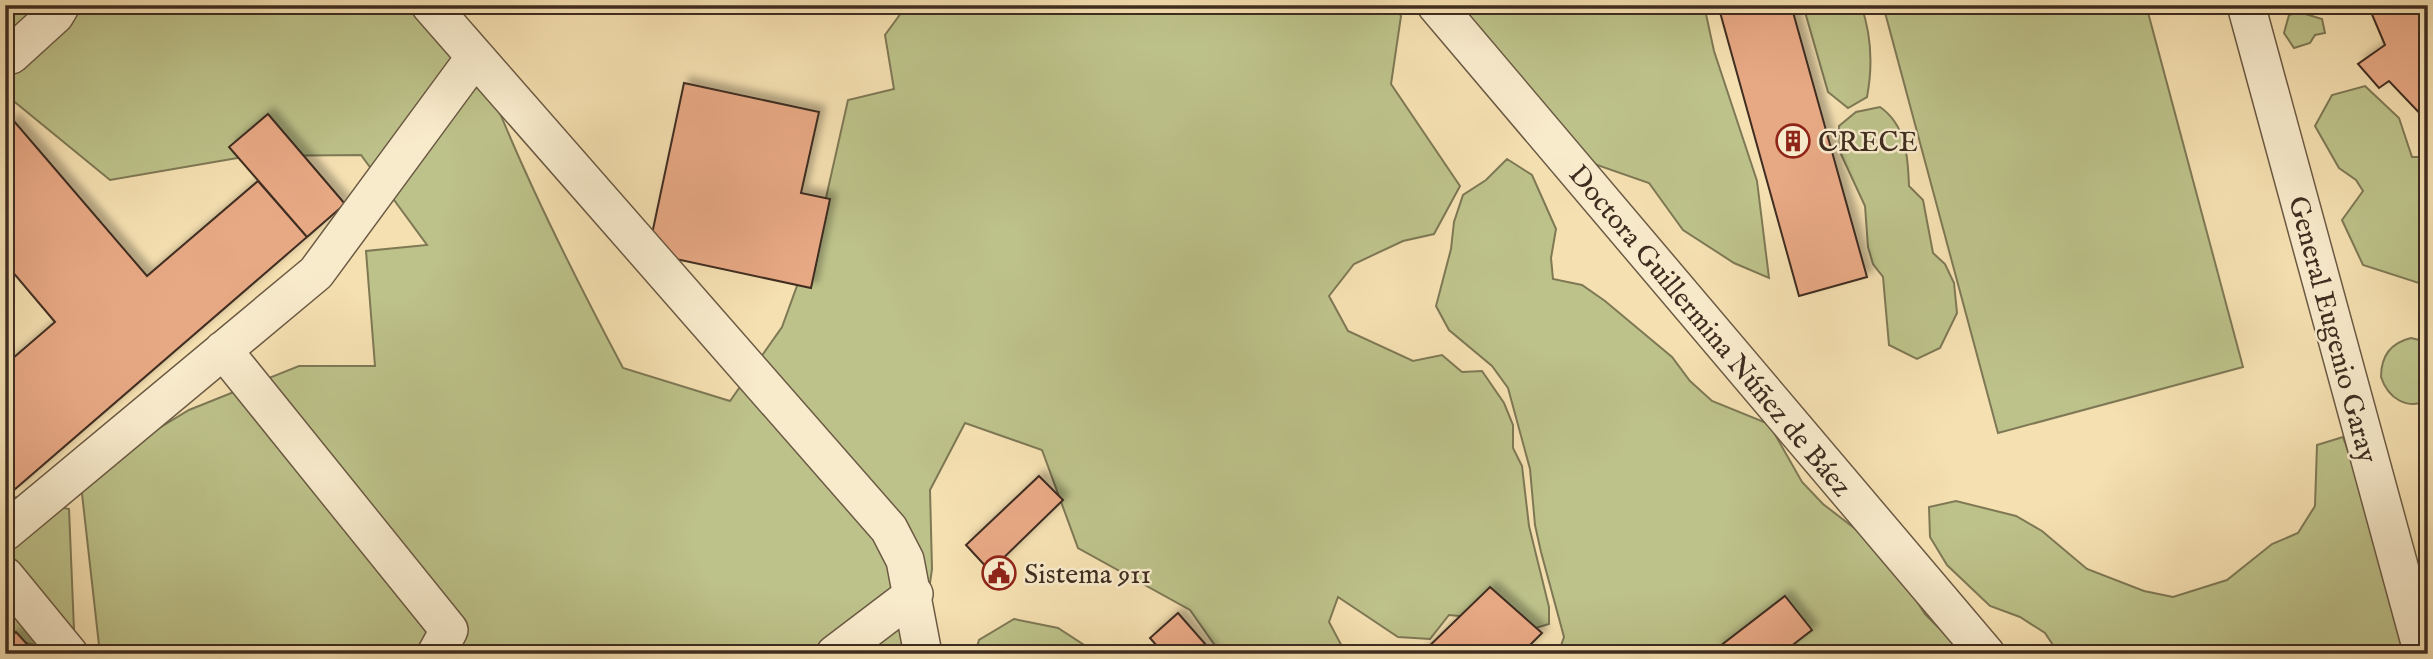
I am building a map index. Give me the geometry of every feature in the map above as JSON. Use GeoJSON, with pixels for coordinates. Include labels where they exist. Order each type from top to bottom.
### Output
{"type":"FeatureCollection","features":[{"type":"Feature","properties":{"kind":"street"},"geometry":{"type":"LineString","coordinates":[[7,62],[55,15],[61,5]]}},
{"type":"Feature","properties":{"kind":"street"},"geometry":{"type":"LineString","coordinates":[[430,5],[889,529],[905,560],[914,594],[923,654]]}},
{"type":"Feature","properties":{"kind":"street","name":"Doctora Guillermina Núñez de Báez"},"geometry":{"type":"LineString","coordinates":[[1436,5],[1986,654]]}},
{"type":"Feature","properties":{"kind":"street","name":"General Eugenio Garay"},"geometry":{"type":"LineString","coordinates":[[2246,5],[2423,654]]}},
{"type":"Feature","properties":{"kind":"street"},"geometry":{"type":"LineString","coordinates":[[5,532],[316,273],[475,57]]}},
{"type":"Feature","properties":{"kind":"street"},"geometry":{"type":"LineString","coordinates":[[223,350],[449,630],[436,654]]}},
{"type":"Feature","properties":{"kind":"street"},"geometry":{"type":"LineString","coordinates":[[5,576],[69,654]]}},
{"type":"Feature","properties":{"kind":"street"},"geometry":{"type":"LineString","coordinates":[[835,654],[914,594]]}},
{"type":"Feature","properties":{"kind":"green space"},"geometry":{"type":"Polygon","coordinates":[[[5,5],[459,5],[513,144],[577,280],[623,368],[730,401],[782,327],[821,220],[848,100],[894,89],[885,35],[907,5],[1394,5],[1401,16],[1391,84],[1460,186],[1434,234],[1403,241],[1354,264],[1329,296],[1348,331],[1413,361],[1442,355],[1462,372],[1482,371],[1504,403],[1513,425],[1513,448],[1522,466],[1529,526],[1549,607],[1549,624],[1529,630],[1511,621],[1449,615],[1430,639],[1398,637],[1338,597],[1329,622],[1346,654],[1221,654],[1190,610],[1078,548],[1042,450],[965,423],[930,490],[932,569],[920,654],[100,654],[80,476],[189,410],[299,366],[375,366],[366,251],[427,245],[361,155],[249,156],[110,180],[5,94],[5,5]]]}},
{"type":"Feature","properties":{"kind":"green space"},"geometry":{"type":"Polygon","coordinates":[[[1458,5],[1704,5],[1714,51],[1757,181],[1769,278],[1734,263],[1683,230],[1649,183],[1534,143],[1458,5]]]}},
{"type":"Feature","properties":{"kind":"green space"},"geometry":{"type":"Polygon","coordinates":[[[1803,5],[1861,5],[1869,39],[1869,85],[1867,97],[1848,108],[1828,92],[1803,5]]]}},
{"type":"Feature","properties":{"kind":"green space"},"geometry":{"type":"Polygon","coordinates":[[[1883,5],[2146,5],[2243,367],[1998,433],[1883,5]]]}},
{"type":"Feature","properties":{"kind":"green space"},"geometry":{"type":"Polygon","coordinates":[[[2299,12],[2322,19],[2325,33],[2315,35],[2310,43],[2294,48],[2284,33],[2289,15],[2299,12]]]}},
{"type":"Feature","properties":{"kind":"green space"},"geometry":{"type":"Polygon","coordinates":[[[2365,86],[2399,118],[2412,157],[2428,157],[2428,286],[2363,265],[2342,220],[2363,191],[2356,180],[2339,168],[2315,126],[2332,95],[2365,86]]]}},
{"type":"Feature","properties":{"kind":"green space"},"geometry":{"type":"Polygon","coordinates":[[[1880,107],[1889,114],[1900,132],[1908,164],[1909,186],[1923,200],[1933,253],[1945,264],[1954,283],[1957,313],[1940,348],[1917,359],[1889,345],[1883,277],[1873,264],[1868,247],[1865,206],[1840,152],[1839,126],[1856,112],[1880,107]]]}},
{"type":"Feature","properties":{"kind":"green space"},"geometry":{"type":"Polygon","coordinates":[[[1507,159],[1532,175],[1556,229],[1551,258],[1553,279],[1582,285],[1605,301],[1672,357],[1690,381],[1712,401],[1769,424],[1802,482],[1823,504],[1871,541],[1908,587],[1925,614],[1947,636],[1972,654],[1558,654],[1564,637],[1541,552],[1535,525],[1530,469],[1508,388],[1492,366],[1449,330],[1436,306],[1451,249],[1454,222],[1463,195],[1486,180],[1507,159]]]}},
{"type":"Feature","properties":{"kind":"green space"},"geometry":{"type":"Polygon","coordinates":[[[2411,338],[2428,342],[2428,401],[2412,404],[2393,396],[2381,377],[2388,352],[2397,343],[2411,338]]]}},
{"type":"Feature","properties":{"kind":"green space"},"geometry":{"type":"Polygon","coordinates":[[[2343,437],[2420,654],[2059,654],[2045,633],[2020,617],[1990,606],[1947,565],[1930,537],[1929,507],[1956,501],[2016,516],[2042,531],[2087,569],[2144,591],[2173,597],[2227,580],[2272,544],[2298,533],[2315,506],[2317,445],[2343,437]]]}},
{"type":"Feature","properties":{"kind":"green space"},"geometry":{"type":"Polygon","coordinates":[[[5,495],[69,509],[75,654],[22,642],[5,651],[5,495]]]}},
{"type":"Feature","properties":{"kind":"green space"},"geometry":{"type":"Polygon","coordinates":[[[1014,619],[1058,628],[1098,654],[975,654],[979,640],[1014,619]]]}},
{"type":"Feature","properties":{"kind":"building","name":"CRECE"},"geometry":{"type":"Polygon","coordinates":[[[1718,5],[1791,5],[1867,277],[1799,296],[1718,5]]]}},
{"type":"Feature","properties":{"kind":"building"},"geometry":{"type":"Polygon","coordinates":[[[2368,5],[2416,5],[2428,29],[2428,122],[2389,81],[2379,88],[2358,64],[2385,45],[2368,5]]]}},
{"type":"Feature","properties":{"kind":"building"},"geometry":{"type":"Polygon","coordinates":[[[684,83],[819,112],[801,193],[830,199],[811,288],[648,253],[684,83]]]}},
{"type":"Feature","properties":{"kind":"building"},"geometry":{"type":"Polygon","coordinates":[[[268,114],[345,204],[307,237],[229,147],[268,114]]]}},
{"type":"Feature","properties":{"kind":"building"},"geometry":{"type":"Polygon","coordinates":[[[13,120],[147,276],[258,181],[307,237],[14,490],[5,479],[5,365],[55,322],[5,263],[5,128],[13,120]]]}},
{"type":"Feature","properties":{"kind":"building"},"geometry":{"type":"Polygon","coordinates":[[[1039,476],[1063,500],[990,571],[966,545],[1039,476]]]}},
{"type":"Feature","properties":{"kind":"building"},"geometry":{"type":"Polygon","coordinates":[[[1490,587],[1542,633],[1521,654],[1421,654],[1490,587]]]}},
{"type":"Feature","properties":{"kind":"building"},"geometry":{"type":"Polygon","coordinates":[[[1785,596],[1812,630],[1781,654],[1718,654],[1715,650],[1785,596]]]}},
{"type":"Feature","properties":{"kind":"building"},"geometry":{"type":"Polygon","coordinates":[[[1178,613],[1214,654],[1164,654],[1150,638],[1178,613]]]}},
{"type":"Feature","properties":{"kind":"building"},"geometry":{"type":"Polygon","coordinates":[[[16,632],[36,654],[5,654],[5,642],[16,632]]]}},
{"type":"Feature","properties":{"kind":"place","name":"CRECE"},"geometry":{"type":"Point","coordinates":[1793,141]}},
{"type":"Feature","properties":{"kind":"place","name":"Sistema 911"},"geometry":{"type":"Point","coordinates":[999,573]}}]}
